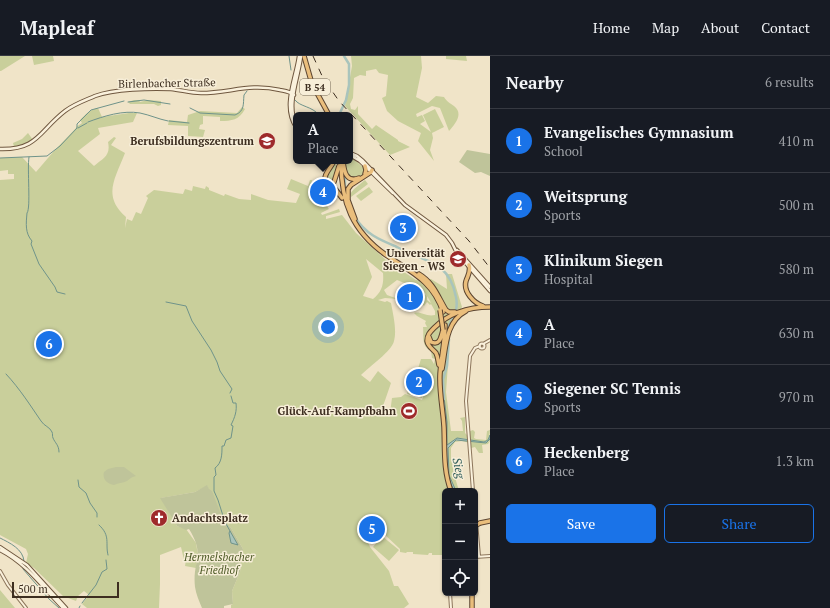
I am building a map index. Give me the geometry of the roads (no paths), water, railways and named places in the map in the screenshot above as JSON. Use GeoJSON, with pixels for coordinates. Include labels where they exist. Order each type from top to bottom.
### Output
{"type":"FeatureCollection","features":[{"type":"Feature","properties":{"kind":"highway","name":"B 54"},"geometry":{"type":"LineString","coordinates":[[303,56],[312,84],[328,112]]}},
{"type":"Feature","properties":{"kind":"highway"},"geometry":{"type":"LineString","coordinates":[[331,164],[324,180],[328,184],[334,182],[339,166]]}},
{"type":"Feature","properties":{"kind":"highway"},"geometry":{"type":"LineString","coordinates":[[331,164],[322,180],[325,184],[338,191],[342,198]]}},
{"type":"Feature","properties":{"kind":"highway"},"geometry":{"type":"LineString","coordinates":[[341,164],[341,184],[345,202],[363,234],[386,255],[422,276],[434,288],[447,311],[451,313],[468,309],[490,307]]}},
{"type":"Feature","properties":{"kind":"highway"},"geometry":{"type":"LineString","coordinates":[[342,164],[345,175],[351,179],[358,178],[370,171]]}},
{"type":"Feature","properties":{"kind":"highway"},"geometry":{"type":"LineString","coordinates":[[339,166],[339,184],[344,207],[352,221],[366,239],[385,257],[425,284],[434,296],[441,310],[443,330],[438,388],[442,425],[443,465],[449,488]]}},
{"type":"Feature","properties":{"kind":"highway"},"geometry":{"type":"LineString","coordinates":[[365,166],[365,174]]}},
{"type":"Feature","properties":{"kind":"highway"},"geometry":{"type":"LineString","coordinates":[[363,234],[348,200],[347,191],[352,184],[370,171]]}},
{"type":"Feature","properties":{"kind":"highway"},"geometry":{"type":"LineString","coordinates":[[469,266],[471,272],[466,282],[467,293],[472,299],[484,307]]}},
{"type":"Feature","properties":{"kind":"highway"},"geometry":{"type":"LineString","coordinates":[[410,270],[429,286],[438,299],[445,330],[440,382],[445,465],[449,488]]}},
{"type":"Feature","properties":{"kind":"highway"},"geometry":{"type":"LineString","coordinates":[[440,382],[450,327],[457,317],[473,304],[472,299]]}},
{"type":"Feature","properties":{"kind":"highway"},"geometry":{"type":"LineString","coordinates":[[443,330],[440,340],[433,343],[429,336],[431,331],[446,319],[468,309],[490,307]]}},
{"type":"Feature","properties":{"kind":"highway"},"geometry":{"type":"LineString","coordinates":[[439,365],[436,354],[427,342],[428,335],[442,321],[460,311]]}},
{"type":"Feature","properties":{"kind":"highway"},"geometry":{"type":"LineString","coordinates":[[478,523],[490,521]]}},
{"type":"Feature","properties":{"kind":"highway"},"geometry":{"type":"LineString","coordinates":[[473,596],[473,608]]}},
{"type":"Feature","properties":{"kind":"main road"},"geometry":{"type":"LineString","coordinates":[[293,122],[290,112],[293,87],[303,56]]}},
{"type":"Feature","properties":{"kind":"main road"},"geometry":{"type":"LineString","coordinates":[[293,115],[292,94],[303,56]]}},
{"type":"Feature","properties":{"kind":"main road","name":"Birlenbacher Straße"},"geometry":{"type":"LineString","coordinates":[[0,149],[15,149],[26,146],[37,138],[66,110],[105,93],[168,89],[206,92],[253,86],[287,91],[292,94]]}},
{"type":"Feature","properties":{"kind":"main road"},"geometry":{"type":"LineString","coordinates":[[287,91],[293,87]]}},
{"type":"Feature","properties":{"kind":"main road","name":"Birlenbacher Straße"},"geometry":{"type":"LineString","coordinates":[[280,90],[292,94]]}},
{"type":"Feature","properties":{"kind":"main road"},"geometry":{"type":"LineString","coordinates":[[353,155],[359,157],[370,171]]}},
{"type":"Feature","properties":{"kind":"main road"},"geometry":{"type":"LineString","coordinates":[[353,156],[394,193],[408,208],[446,235],[471,272],[490,291]]}},
{"type":"Feature","properties":{"kind":"main road"},"geometry":{"type":"LineString","coordinates":[[456,249],[469,266]]}},
{"type":"Feature","properties":{"kind":"main road"},"geometry":{"type":"LineString","coordinates":[[471,272],[490,287]]}},
{"type":"Feature","properties":{"kind":"main road"},"geometry":{"type":"LineString","coordinates":[[0,548],[23,564],[64,608]]}},
{"type":"Feature","properties":{"kind":"street"},"geometry":{"type":"LineString","coordinates":[[473,488],[466,397],[469,361],[473,350],[486,343]]}},
{"type":"Feature","properties":{"kind":"street"},"geometry":{"type":"LineString","coordinates":[[476,524],[479,556],[490,556]]}},
{"type":"Feature","properties":{"kind":"street"},"geometry":{"type":"LineString","coordinates":[[0,571],[8,585],[26,608]]}},
{"type":"Feature","properties":{"kind":"street"},"geometry":{"type":"LineString","coordinates":[[450,596],[451,608]]}},
{"type":"Feature","properties":{"kind":"water"},"geometry":{"type":"Polygon","coordinates":[[[443,397],[447,422],[447,445],[457,438],[484,442],[488,440],[490,435],[490,439],[486,443],[456,440],[448,448],[449,475],[446,451],[446,422],[443,397]]]}},
{"type":"Feature","properties":{"kind":"water"},"geometry":{"type":"Polygon","coordinates":[[[449,475],[455,488],[453,488],[449,475]]]}},
{"type":"Feature","properties":{"kind":"water"},"geometry":{"type":"Polygon","coordinates":[[[230,531],[238,545],[231,543],[230,531]]]}},
{"type":"Feature","properties":{"kind":"waterway"},"geometry":{"type":"LineString","coordinates":[[289,56],[291,70]]}},
{"type":"Feature","properties":{"kind":"waterway"},"geometry":{"type":"LineString","coordinates":[[340,112],[346,100],[349,85],[349,64],[344,56]]}},
{"type":"Feature","properties":{"kind":"waterway"},"geometry":{"type":"LineString","coordinates":[[190,108],[200,113],[235,115],[242,109],[244,95],[247,91]]}},
{"type":"Feature","properties":{"kind":"waterway"},"geometry":{"type":"LineString","coordinates":[[128,102],[144,100],[170,104]]}},
{"type":"Feature","properties":{"kind":"waterway"},"geometry":{"type":"LineString","coordinates":[[295,100],[316,112]]}},
{"type":"Feature","properties":{"kind":"waterway"},"geometry":{"type":"LineString","coordinates":[[0,158],[47,156],[60,146],[77,128],[77,124],[91,110],[124,101]]}},
{"type":"Feature","properties":{"kind":"waterway"},"geometry":{"type":"LineString","coordinates":[[88,122],[127,112],[140,113],[168,121]]}},
{"type":"Feature","properties":{"kind":"waterway"},"geometry":{"type":"LineString","coordinates":[[169,121],[189,123]]}},
{"type":"Feature","properties":{"kind":"waterway"},"geometry":{"type":"LineString","coordinates":[[78,128],[87,123]]}},
{"type":"Feature","properties":{"kind":"waterway"},"geometry":{"type":"LineString","coordinates":[[29,157],[29,204],[26,221],[27,232],[32,241],[31,244],[39,264],[57,292],[65,294]]}},
{"type":"Feature","properties":{"kind":"waterway"},"geometry":{"type":"LineString","coordinates":[[345,173],[345,192]]}},
{"type":"Feature","properties":{"kind":"waterway"},"geometry":{"type":"LineString","coordinates":[[355,217],[363,228],[373,236],[408,253],[427,260],[446,273],[454,287],[457,303],[455,313],[449,325],[448,334]]}},
{"type":"Feature","properties":{"kind":"waterway"},"geometry":{"type":"LineString","coordinates":[[166,302],[186,306],[192,321],[211,350],[220,371],[232,389],[230,393]]}},
{"type":"Feature","properties":{"kind":"waterway"},"geometry":{"type":"LineString","coordinates":[[444,399],[443,380],[447,366],[449,339]]}},
{"type":"Feature","properties":{"kind":"waterway"},"geometry":{"type":"LineString","coordinates":[[6,374],[20,391],[42,423],[51,430],[59,452]]}},
{"type":"Feature","properties":{"kind":"waterway"},"geometry":{"type":"LineString","coordinates":[[230,531],[225,522],[214,491],[214,477],[216,475],[215,468],[219,464],[221,458],[222,446],[224,446],[226,440],[231,438],[233,426],[231,425],[234,419],[236,406],[236,403],[233,403],[231,396]]}},
{"type":"Feature","properties":{"kind":"waterway"},"geometry":{"type":"LineString","coordinates":[[78,480],[79,487],[86,493],[90,503],[97,513],[97,517]]}},
{"type":"Feature","properties":{"kind":"waterway"},"geometry":{"type":"LineString","coordinates":[[99,525],[103,529],[106,536],[108,555]]}},
{"type":"Feature","properties":{"kind":"waterway"},"geometry":{"type":"LineString","coordinates":[[0,538],[12,544],[19,550],[24,561]]}},
{"type":"Feature","properties":{"kind":"waterway"},"geometry":{"type":"LineString","coordinates":[[82,603],[96,585],[102,572],[107,569],[106,560]]}},
{"type":"Feature","properties":{"kind":"waterway"},"geometry":{"type":"LineString","coordinates":[[23,566],[23,569],[49,599],[59,608]]}},
{"type":"Feature","properties":{"kind":"railway"},"geometry":{"type":"LineString","coordinates":[[313,56],[323,78],[339,101],[349,112]]}},
{"type":"Feature","properties":{"kind":"railway"},"geometry":{"type":"LineString","coordinates":[[353,116],[469,241],[490,268]]}},
{"type":"Feature","properties":{"kind":"place","name":"Berufsbildungszentrum"},"geometry":{"type":"Point","coordinates":[267,141]}},
{"type":"Feature","properties":{"kind":"place","name":"A"},"geometry":{"type":"Point","coordinates":[323,192]}},
{"type":"Feature","properties":{"kind":"place","name":"Klinikum Siegen"},"geometry":{"type":"Point","coordinates":[403,228]}},
{"type":"Feature","properties":{"kind":"place","name":"Universität Siegen - WS"},"geometry":{"type":"Point","coordinates":[458,259]}},
{"type":"Feature","properties":{"kind":"place","name":"Evangelisches Gymnasium"},"geometry":{"type":"Point","coordinates":[410,297]}},
{"type":"Feature","properties":{"kind":"place","name":"Heckenberg"},"geometry":{"type":"Point","coordinates":[49,344]}},
{"type":"Feature","properties":{"kind":"place","name":"Weitsprung"},"geometry":{"type":"Point","coordinates":[419,382]}},
{"type":"Feature","properties":{"kind":"place","name":"Glück-Auf-Kampfbahn"},"geometry":{"type":"Point","coordinates":[409,411]}},
{"type":"Feature","properties":{"kind":"place","name":"Andachtsplatz"},"geometry":{"type":"Point","coordinates":[159,518]}},
{"type":"Feature","properties":{"kind":"place","name":"Siegener SC Tennis"},"geometry":{"type":"Point","coordinates":[372,529]}},
{"type":"Feature","properties":{"kind":"water label","name":"Sieg"},"geometry":{"type":"Point","coordinates":[459,468]}},
{"type":"Feature","properties":{"kind":"park label","name":"Hermelsbacher Friedhof"},"geometry":{"type":"Point","coordinates":[219,563]}}]}
